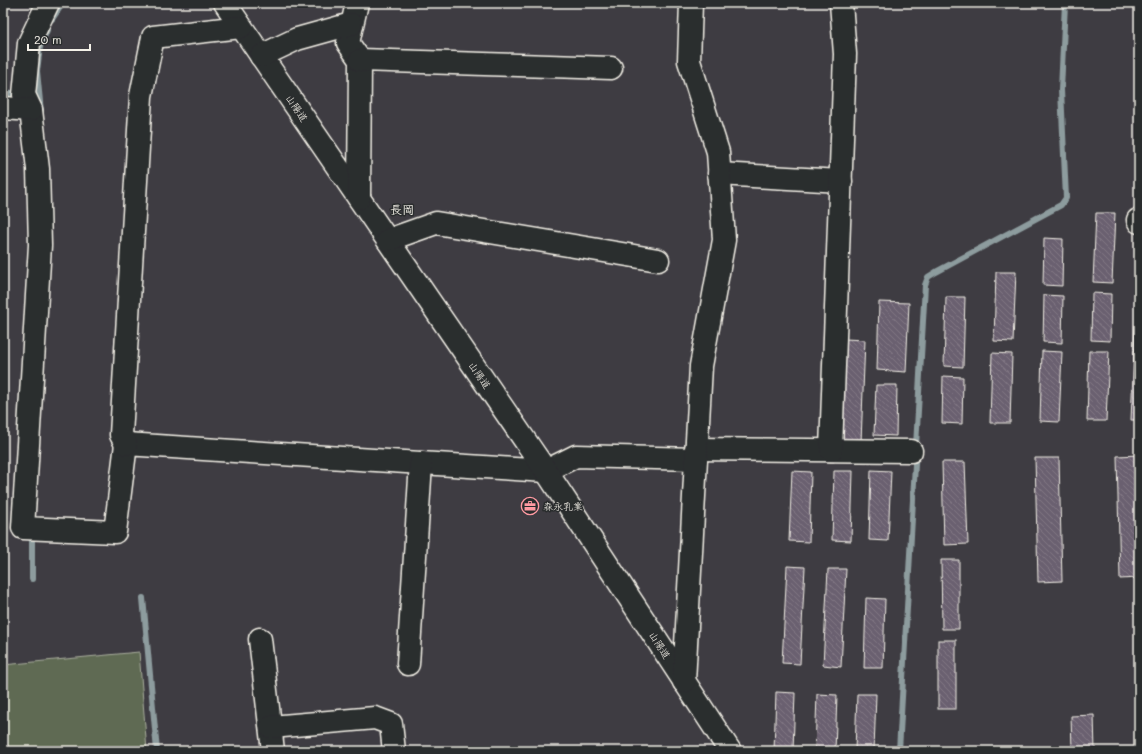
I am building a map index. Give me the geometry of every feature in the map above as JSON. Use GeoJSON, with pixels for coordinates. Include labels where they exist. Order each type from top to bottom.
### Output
{"type":"FeatureCollection","features":[{"type":"Feature","properties":{"kind":"street"},"geometry":{"type":"LineString","coordinates":[[48,3],[29,43],[24,95],[31,110],[38,169],[40,245],[23,528],[115,532],[126,444],[121,435],[141,96],[153,37],[242,27]]}},
{"type":"Feature","properties":{"kind":"street","name":"山陽道"},"geometry":{"type":"LineString","coordinates":[[225,3],[546,471],[730,751]]}},
{"type":"Feature","properties":{"kind":"street"},"geometry":{"type":"LineString","coordinates":[[357,3],[348,43],[360,60],[359,198]]}},
{"type":"Feature","properties":{"kind":"street"},"geometry":{"type":"LineString","coordinates":[[684,682],[701,366],[724,240],[718,152],[688,61],[691,3]]}},
{"type":"Feature","properties":{"kind":"street"},"geometry":{"type":"LineString","coordinates":[[831,450],[845,54],[841,3]]}},
{"type":"Feature","properties":{"kind":"street"},"geometry":{"type":"LineString","coordinates":[[262,56],[297,40],[352,24]]}},
{"type":"Feature","properties":{"kind":"street"},"geometry":{"type":"LineString","coordinates":[[360,60],[611,68]]}},
{"type":"Feature","properties":{"kind":"street"},"geometry":{"type":"LineString","coordinates":[[3,108],[31,110]]}},
{"type":"Feature","properties":{"kind":"street"},"geometry":{"type":"LineString","coordinates":[[719,174],[841,180]]}},
{"type":"Feature","properties":{"kind":"street"},"geometry":{"type":"LineString","coordinates":[[388,240],[436,223],[658,260]]}},
{"type":"Feature","properties":{"kind":"street"},"geometry":{"type":"LineString","coordinates":[[126,444],[546,471],[576,456],[831,450],[910,451]]}},
{"type":"Feature","properties":{"kind":"street"},"geometry":{"type":"LineString","coordinates":[[408,664],[421,463]]}},
{"type":"Feature","properties":{"kind":"street"},"geometry":{"type":"LineString","coordinates":[[260,639],[273,751]]}},
{"type":"Feature","properties":{"kind":"street"},"geometry":{"type":"LineString","coordinates":[[271,727],[375,718],[391,724],[394,751]]}},
{"type":"Feature","properties":{"kind":"green space"},"geometry":{"type":"Polygon","coordinates":[[[139,652],[147,751],[3,751],[3,665],[139,652]]]}},
{"type":"Feature","properties":{"kind":"building"},"geometry":{"type":"Polygon","coordinates":[[[1096,213],[1115,213],[1112,283],[1093,282],[1096,213]]]}},
{"type":"Feature","properties":{"kind":"building"},"geometry":{"type":"Polygon","coordinates":[[[1044,238],[1063,239],[1062,286],[1043,285],[1044,238]]]}},
{"type":"Feature","properties":{"kind":"building"},"geometry":{"type":"Polygon","coordinates":[[[996,272],[1016,272],[1013,342],[994,341],[996,272]]]}},
{"type":"Feature","properties":{"kind":"building"},"geometry":{"type":"Polygon","coordinates":[[[1092,293],[1111,294],[1110,341],[1091,340],[1092,293]]]}},
{"type":"Feature","properties":{"kind":"building"},"geometry":{"type":"Polygon","coordinates":[[[1044,295],[1063,296],[1062,343],[1043,342],[1044,295]]]}},
{"type":"Feature","properties":{"kind":"building"},"geometry":{"type":"Polygon","coordinates":[[[946,297],[965,297],[963,367],[944,366],[946,297]]]}},
{"type":"Feature","properties":{"kind":"building"},"geometry":{"type":"Polygon","coordinates":[[[879,302],[909,303],[906,372],[877,370],[879,302]]]}},
{"type":"Feature","properties":{"kind":"building"},"geometry":{"type":"Polygon","coordinates":[[[1135,325],[1139,326],[1139,349],[1134,349],[1135,325]]]}},
{"type":"Feature","properties":{"kind":"building"},"geometry":{"type":"Polygon","coordinates":[[[845,339],[865,340],[861,442],[841,441],[845,339]]]}},
{"type":"Feature","properties":{"kind":"building"},"geometry":{"type":"Polygon","coordinates":[[[1134,350],[1139,350],[1139,420],[1131,420],[1134,350]]]}},
{"type":"Feature","properties":{"kind":"building"},"geometry":{"type":"Polygon","coordinates":[[[1042,351],[1062,352],[1059,422],[1040,421],[1042,351]]]}},
{"type":"Feature","properties":{"kind":"building"},"geometry":{"type":"Polygon","coordinates":[[[1089,351],[1109,351],[1106,421],[1087,421],[1089,351]]]}},
{"type":"Feature","properties":{"kind":"building"},"geometry":{"type":"Polygon","coordinates":[[[992,353],[1012,354],[1010,423],[990,423],[992,353]]]}},
{"type":"Feature","properties":{"kind":"building"},"geometry":{"type":"Polygon","coordinates":[[[943,376],[963,377],[962,424],[942,423],[943,376]]]}},
{"type":"Feature","properties":{"kind":"building"},"geometry":{"type":"Polygon","coordinates":[[[876,385],[897,385],[896,436],[874,435],[876,385]]]}},
{"type":"Feature","properties":{"kind":"building"},"geometry":{"type":"Polygon","coordinates":[[[1139,455],[1139,578],[1120,579],[1117,456],[1139,455]]]}},
{"type":"Feature","properties":{"kind":"building"},"geometry":{"type":"Polygon","coordinates":[[[1035,458],[1059,458],[1062,581],[1038,582],[1035,458]]]}},
{"type":"Feature","properties":{"kind":"building"},"geometry":{"type":"Polygon","coordinates":[[[942,462],[965,462],[968,544],[944,545],[942,462]]]}},
{"type":"Feature","properties":{"kind":"building"},"geometry":{"type":"Polygon","coordinates":[[[871,470],[891,471],[888,541],[869,540],[871,470]]]}},
{"type":"Feature","properties":{"kind":"building"},"geometry":{"type":"Polygon","coordinates":[[[792,471],[811,472],[809,542],[789,541],[792,471]]]}},
{"type":"Feature","properties":{"kind":"building"},"geometry":{"type":"Polygon","coordinates":[[[834,471],[853,471],[851,541],[832,540],[834,471]]]}},
{"type":"Feature","properties":{"kind":"building"},"geometry":{"type":"Polygon","coordinates":[[[941,560],[959,560],[959,629],[942,629],[941,560]]]}},
{"type":"Feature","properties":{"kind":"building"},"geometry":{"type":"Polygon","coordinates":[[[787,566],[805,567],[800,664],[782,663],[787,566]]]}},
{"type":"Feature","properties":{"kind":"building"},"geometry":{"type":"Polygon","coordinates":[[[828,569],[846,569],[841,667],[823,665],[828,569]]]}},
{"type":"Feature","properties":{"kind":"building"},"geometry":{"type":"Polygon","coordinates":[[[866,598],[885,599],[883,668],[864,668],[866,598]]]}},
{"type":"Feature","properties":{"kind":"building"},"geometry":{"type":"Polygon","coordinates":[[[938,640],[956,640],[956,709],[938,709],[938,640]]]}},
{"type":"Feature","properties":{"kind":"building"},"geometry":{"type":"Polygon","coordinates":[[[776,692],[795,693],[793,751],[774,751],[776,692]]]}},
{"type":"Feature","properties":{"kind":"building"},"geometry":{"type":"Polygon","coordinates":[[[817,694],[837,695],[835,751],[815,751],[817,694]]]}},
{"type":"Feature","properties":{"kind":"building"},"geometry":{"type":"Polygon","coordinates":[[[857,694],[876,694],[874,751],[855,751],[857,694]]]}},
{"type":"Feature","properties":{"kind":"building"},"geometry":{"type":"Polygon","coordinates":[[[1094,715],[1095,751],[1072,751],[1071,716],[1094,715]]]}},
{"type":"Feature","properties":{"kind":"waterway"},"geometry":{"type":"LineString","coordinates":[[52,19],[63,3]]}},
{"type":"Feature","properties":{"kind":"waterway"},"geometry":{"type":"LineString","coordinates":[[899,751],[925,285],[928,277],[936,272],[1061,205],[1066,198],[1061,90],[1065,3]]}},
{"type":"Feature","properties":{"kind":"waterway"},"geometry":{"type":"LineString","coordinates":[[41,112],[37,71],[40,47],[47,30]]}},
{"type":"Feature","properties":{"kind":"waterway"},"geometry":{"type":"LineString","coordinates":[[3,93],[12,93]]}},
{"type":"Feature","properties":{"kind":"waterway"},"geometry":{"type":"LineString","coordinates":[[32,533],[32,579]]}},
{"type":"Feature","properties":{"kind":"waterway"},"geometry":{"type":"LineString","coordinates":[[143,598],[157,751]]}},
{"type":"Feature","properties":{"kind":"place","name":"森永乳業"},"geometry":{"type":"Point","coordinates":[530,506]}},
{"type":"Feature","properties":{"kind":"district","name":"長岡"},"geometry":{"type":"Point","coordinates":[402,209]}}]}
